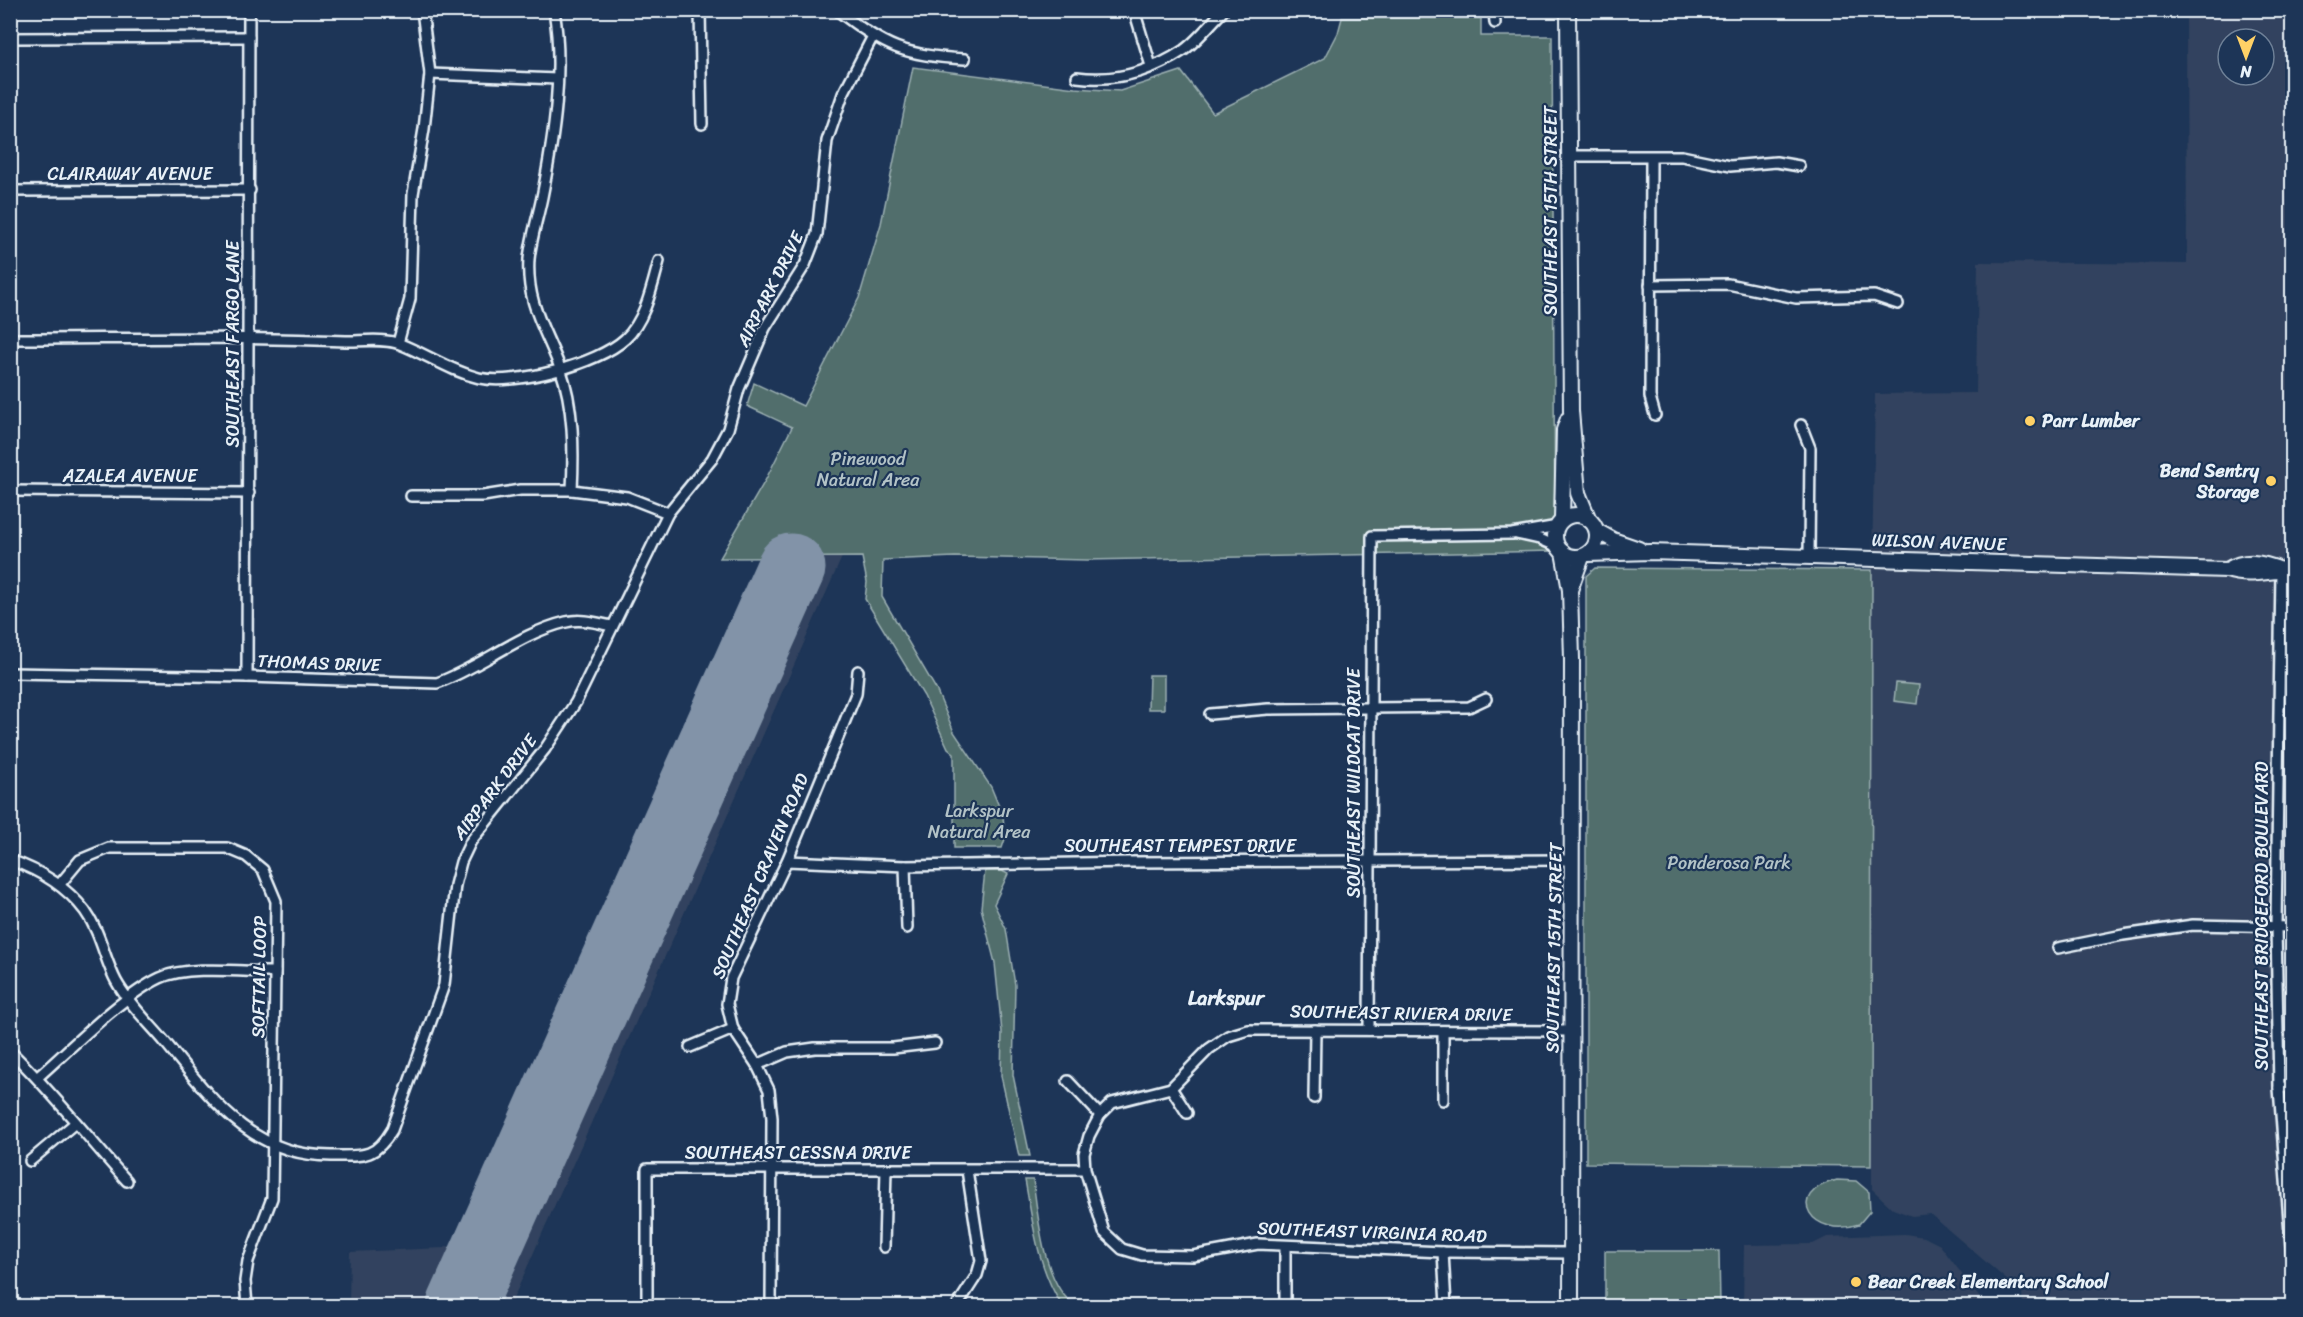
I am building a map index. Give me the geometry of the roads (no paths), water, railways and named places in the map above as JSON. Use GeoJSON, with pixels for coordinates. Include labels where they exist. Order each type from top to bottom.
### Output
{"type":"FeatureCollection","features":[{"type":"Feature","properties":{"kind":"main road","name":"SOUTHEAST 15TH STREET"},"geometry":{"type":"LineString","coordinates":[[1568,10],[1571,411],[1578,492],[1593,525]]}},
{"type":"Feature","properties":{"kind":"main road","name":"SOUTHEAST 15TH STREET"},"geometry":{"type":"LineString","coordinates":[[1560,523],[1564,430],[1571,411]]}},
{"type":"Feature","properties":{"kind":"main road"},"geometry":{"type":"LineString","coordinates":[[1576,515],[1593,525],[1596,543],[1585,555],[1569,556],[1560,550],[1555,540],[1560,523],[1576,515]]}},
{"type":"Feature","properties":{"kind":"main road","name":"WILSON AVENUE"},"geometry":{"type":"LineString","coordinates":[[1593,525],[1613,540],[1650,552]]}},
{"type":"Feature","properties":{"kind":"main road","name":"SOUTHEAST 15TH STREET"},"geometry":{"type":"LineString","coordinates":[[1560,550],[1570,591],[1573,860],[1571,1306]]}},
{"type":"Feature","properties":{"kind":"main road","name":"WILSON AVENUE"},"geometry":{"type":"LineString","coordinates":[[1585,555],[1650,552],[1809,556],[2227,570],[2239,574],[2264,575],[2287,570]]}},
{"type":"Feature","properties":{"kind":"main road","name":"SOUTHEAST 15TH STREET"},"geometry":{"type":"LineString","coordinates":[[1570,591],[1585,555]]}},
{"type":"Feature","properties":{"kind":"street","name":"SOUTHEAST FARGO LANE"},"geometry":{"type":"LineString","coordinates":[[247,677],[249,10]]}},
{"type":"Feature","properties":{"kind":"street"},"geometry":{"type":"LineString","coordinates":[[398,343],[410,298],[412,194],[424,129],[430,74],[422,10]]}},
{"type":"Feature","properties":{"kind":"street"},"geometry":{"type":"LineString","coordinates":[[554,10],[557,30],[557,79],[543,195],[529,259],[530,291],[543,334],[560,369],[570,410],[574,452],[572,490]]}},
{"type":"Feature","properties":{"kind":"street"},"geometry":{"type":"LineString","coordinates":[[700,10],[702,124]]}},
{"type":"Feature","properties":{"kind":"street"},"geometry":{"type":"LineString","coordinates":[[837,10],[872,38],[903,52],[965,59]]}},
{"type":"Feature","properties":{"kind":"street"},"geometry":{"type":"LineString","coordinates":[[1134,10],[1151,66]]}},
{"type":"Feature","properties":{"kind":"street"},"geometry":{"type":"LineString","coordinates":[[1077,77],[1098,80],[1122,78],[1151,66],[1185,50],[1224,10]]}},
{"type":"Feature","properties":{"kind":"street"},"geometry":{"type":"LineString","coordinates":[[1494,10],[1495,23]]}},
{"type":"Feature","properties":{"kind":"street"},"geometry":{"type":"LineString","coordinates":[[10,38],[249,37]]}},
{"type":"Feature","properties":{"kind":"street","name":"AIRPARK DRIVE"},"geometry":{"type":"LineString","coordinates":[[10,860],[60,884],[84,910],[101,938],[116,981],[214,1102],[233,1121],[274,1146],[322,1156],[358,1156],[372,1153],[383,1145],[392,1130],[444,985],[455,885],[461,862],[471,841],[545,749],[576,702],[668,513],[712,459],[728,429],[739,389],[765,328],[805,265],[817,234],[827,141],[843,94],[872,38]]}},
{"type":"Feature","properties":{"kind":"street"},"geometry":{"type":"LineString","coordinates":[[430,74],[557,79]]}},
{"type":"Feature","properties":{"kind":"street"},"geometry":{"type":"LineString","coordinates":[[1569,156],[1682,156],[1730,166],[1776,162],[1799,166]]}},
{"type":"Feature","properties":{"kind":"street"},"geometry":{"type":"LineString","coordinates":[[1651,156],[1650,397],[1655,415]]}},
{"type":"Feature","properties":{"kind":"street","name":"CLAIRAWAY AVENUE"},"geometry":{"type":"LineString","coordinates":[[10,191],[250,190]]}},
{"type":"Feature","properties":{"kind":"street"},"geometry":{"type":"LineString","coordinates":[[10,339],[398,343],[451,370],[482,379],[506,381],[531,378],[606,352],[626,339],[641,316],[659,261]]}},
{"type":"Feature","properties":{"kind":"street"},"geometry":{"type":"LineString","coordinates":[[1650,285],[1728,284],[1796,298],[1874,296],[1899,304]]}},
{"type":"Feature","properties":{"kind":"street"},"geometry":{"type":"LineString","coordinates":[[1801,425],[1810,448],[1809,556]]}},
{"type":"Feature","properties":{"kind":"street"},"geometry":{"type":"LineString","coordinates":[[411,496],[483,496],[520,490],[572,490],[627,497],[668,513]]}},
{"type":"Feature","properties":{"kind":"street","name":"AZALEA AVENUE"},"geometry":{"type":"LineString","coordinates":[[10,492],[249,493]]}},
{"type":"Feature","properties":{"kind":"street"},"geometry":{"type":"LineString","coordinates":[[1512,534],[1560,523]]}},
{"type":"Feature","properties":{"kind":"street"},"geometry":{"type":"LineString","coordinates":[[1512,534],[1540,539],[1560,550]]}},
{"type":"Feature","properties":{"kind":"street","name":"SOUTHEAST WILDCAT DRIVE"},"geometry":{"type":"LineString","coordinates":[[1369,1030],[1372,862],[1372,536],[1512,534]]}},
{"type":"Feature","properties":{"kind":"street","name":"SOUTHEAST BRIDGEFORD BOULEVARD"},"geometry":{"type":"LineString","coordinates":[[2287,570],[2276,926],[2279,1088],[2292,1260]]}},
{"type":"Feature","properties":{"kind":"street","name":"THOMAS DRIVE"},"geometry":{"type":"LineString","coordinates":[[10,673],[436,683],[463,674],[536,633],[567,621],[583,620],[612,626]]}},
{"type":"Feature","properties":{"kind":"street","name":"SOUTHEAST CRAVEN ROAD"},"geometry":{"type":"LineString","coordinates":[[771,1306],[772,1169],[769,1090],[757,1065],[733,1029],[727,1004],[731,978],[788,861],[856,694],[858,671]]}},
{"type":"Feature","properties":{"kind":"street"},"geometry":{"type":"LineString","coordinates":[[1210,714],[1268,709],[1469,707],[1486,699]]}},
{"type":"Feature","properties":{"kind":"street","name":"SOFTTAIL LOOP"},"geometry":{"type":"LineString","coordinates":[[60,884],[80,860],[109,848],[227,848],[246,856],[263,870],[276,902],[274,1146],[272,1198],[248,1261],[245,1281],[247,1306]]}},
{"type":"Feature","properties":{"kind":"street","name":"SOUTHEAST TEMPEST DRIVE"},"geometry":{"type":"LineString","coordinates":[[788,861],[905,866],[1131,862],[1573,860]]}},
{"type":"Feature","properties":{"kind":"street"},"geometry":{"type":"LineString","coordinates":[[905,866],[907,928]]}},
{"type":"Feature","properties":{"kind":"street"},"geometry":{"type":"LineString","coordinates":[[2058,948],[2123,935],[2193,926],[2292,927]]}},
{"type":"Feature","properties":{"kind":"street"},"geometry":{"type":"LineString","coordinates":[[38,1077],[129,998],[161,978],[187,972],[275,972]]}},
{"type":"Feature","properties":{"kind":"street"},"geometry":{"type":"LineString","coordinates":[[690,1047],[733,1029]]}},
{"type":"Feature","properties":{"kind":"street","name":"SOUTHEAST RIVIERA DRIVE"},"geometry":{"type":"LineString","coordinates":[[1171,1088],[1209,1049],[1228,1036],[1248,1030],[1571,1031]]}},
{"type":"Feature","properties":{"kind":"street"},"geometry":{"type":"LineString","coordinates":[[1314,1098],[1315,1030]]}},
{"type":"Feature","properties":{"kind":"street"},"geometry":{"type":"LineString","coordinates":[[1443,1030],[1443,1101]]}},
{"type":"Feature","properties":{"kind":"street"},"geometry":{"type":"LineString","coordinates":[[757,1065],[787,1053],[815,1048],[893,1048],[935,1043]]}},
{"type":"Feature","properties":{"kind":"street"},"geometry":{"type":"LineString","coordinates":[[10,1051],[38,1077],[74,1124],[127,1180]]}},
{"type":"Feature","properties":{"kind":"street"},"geometry":{"type":"LineString","coordinates":[[1068,1081],[1100,1115]]}},
{"type":"Feature","properties":{"kind":"street"},"geometry":{"type":"LineString","coordinates":[[2279,1088],[2292,1086]]}},
{"type":"Feature","properties":{"kind":"street"},"geometry":{"type":"LineString","coordinates":[[1085,1169],[1084,1154],[1089,1136],[1100,1115],[1112,1103],[1171,1088],[1187,1113]]}},
{"type":"Feature","properties":{"kind":"street"},"geometry":{"type":"LineString","coordinates":[[30,1161],[74,1124]]}},
{"type":"Feature","properties":{"kind":"street","name":"SOUTHEAST CESSNA DRIVE"},"geometry":{"type":"LineString","coordinates":[[647,1306],[647,1169],[1085,1169]]}},
{"type":"Feature","properties":{"kind":"street"},"geometry":{"type":"LineString","coordinates":[[884,1247],[886,1169]]}},
{"type":"Feature","properties":{"kind":"street","name":"SOUTHEAST VIRGINIA ROAD"},"geometry":{"type":"LineString","coordinates":[[1085,1169],[1104,1232],[1122,1249],[1132,1254],[1193,1256],[1243,1245],[1443,1252],[1571,1253]]}},
{"type":"Feature","properties":{"kind":"street"},"geometry":{"type":"LineString","coordinates":[[957,1306],[977,1275],[981,1261],[967,1170]]}},
{"type":"Feature","properties":{"kind":"street"},"geometry":{"type":"LineString","coordinates":[[1285,1306],[1286,1246]]}},
{"type":"Feature","properties":{"kind":"street"},"geometry":{"type":"LineString","coordinates":[[1443,1252],[1446,1306]]}},
{"type":"Feature","properties":{"kind":"place","name":"Parr Lumber"},"geometry":{"type":"Point","coordinates":[2030,421]}},
{"type":"Feature","properties":{"kind":"place","name":"Bend Sentry Storage"},"geometry":{"type":"Point","coordinates":[2271,481]}},
{"type":"Feature","properties":{"kind":"place","name":"Bear Creek Elementary School"},"geometry":{"type":"Point","coordinates":[1856,1282]}},
{"type":"Feature","properties":{"kind":"district","name":"Larkspur"},"geometry":{"type":"Point","coordinates":[1226,998]}},
{"type":"Feature","properties":{"kind":"park label","name":"Pinewood Natural Area"},"geometry":{"type":"Point","coordinates":[868,469]}},
{"type":"Feature","properties":{"kind":"park label","name":"Larkspur Natural Area"},"geometry":{"type":"Point","coordinates":[979,821]}},
{"type":"Feature","properties":{"kind":"park label","name":"Ponderosa Park"},"geometry":{"type":"Point","coordinates":[1729,863]}}]}
